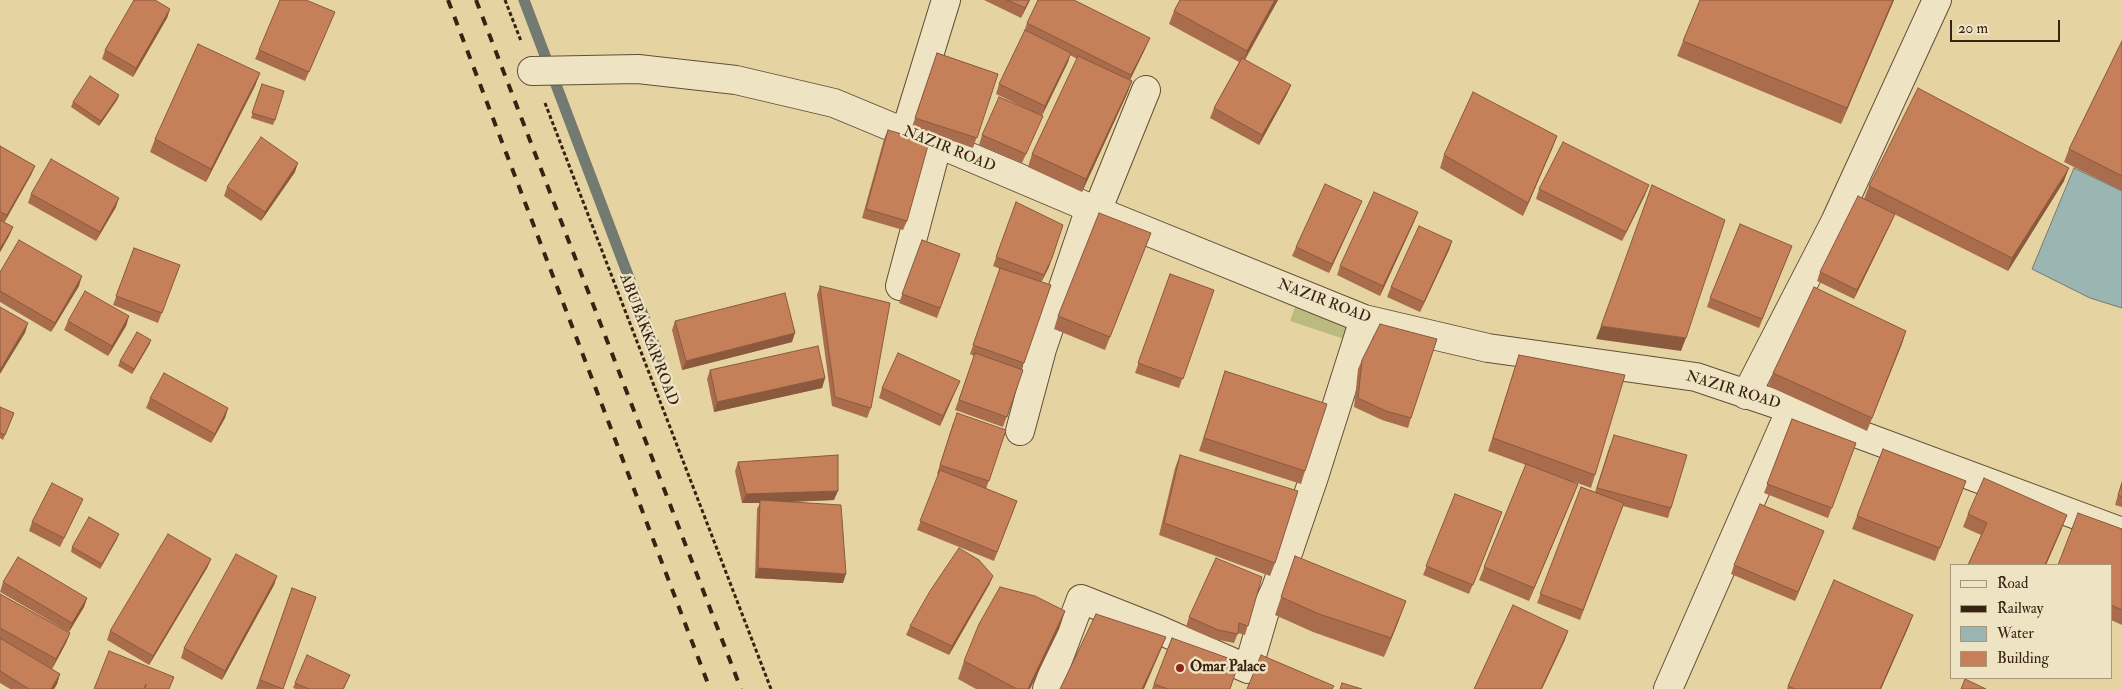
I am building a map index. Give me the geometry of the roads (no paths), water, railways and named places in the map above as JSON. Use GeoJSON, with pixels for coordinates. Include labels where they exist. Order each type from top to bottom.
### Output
{"type":"FeatureCollection","features":[{"type":"Feature","properties":{"kind":"street"},"geometry":{"type":"LineString","coordinates":[[900,286],[936,150],[906,130],[946,0]]}},
{"type":"Feature","properties":{"kind":"street"},"geometry":{"type":"LineString","coordinates":[[1746,395],[1835,222],[1937,0]]}},
{"type":"Feature","properties":{"kind":"street","name":"NAZIR ROAD"},"geometry":{"type":"LineString","coordinates":[[532,71],[638,69],[736,80],[834,103],[899,130],[906,130],[1093,210],[1364,319],[1488,348],[1696,377],[1791,409],[2122,532]]}},
{"type":"Feature","properties":{"kind":"street"},"geometry":{"type":"LineString","coordinates":[[1020,431],[1042,349],[1093,210],[1146,90]]}},
{"type":"Feature","properties":{"kind":"street"},"geometry":{"type":"LineString","coordinates":[[1046,689],[1081,599],[1248,669],[1264,614],[1276,588],[1313,480],[1364,319]]}},
{"type":"Feature","properties":{"kind":"street"},"geometry":{"type":"LineString","coordinates":[[1668,689],[1791,409]]}},
{"type":"Feature","properties":{"kind":"water"},"geometry":{"type":"Polygon","coordinates":[[[2074,168],[2122,191],[2122,308],[2090,298],[2032,269],[2074,168]]]}},
{"type":"Feature","properties":{"kind":"waterway"},"geometry":{"type":"LineString","coordinates":[[524,0],[659,357]]}},
{"type":"Feature","properties":{"kind":"railway"},"geometry":{"type":"LineString","coordinates":[[448,0],[710,689]]}},
{"type":"Feature","properties":{"kind":"railway"},"geometry":{"type":"LineString","coordinates":[[476,0],[741,689]]}},
{"type":"Feature","properties":{"kind":"place","name":"Omar Palace"},"geometry":{"type":"Point","coordinates":[1180,668]}}]}
